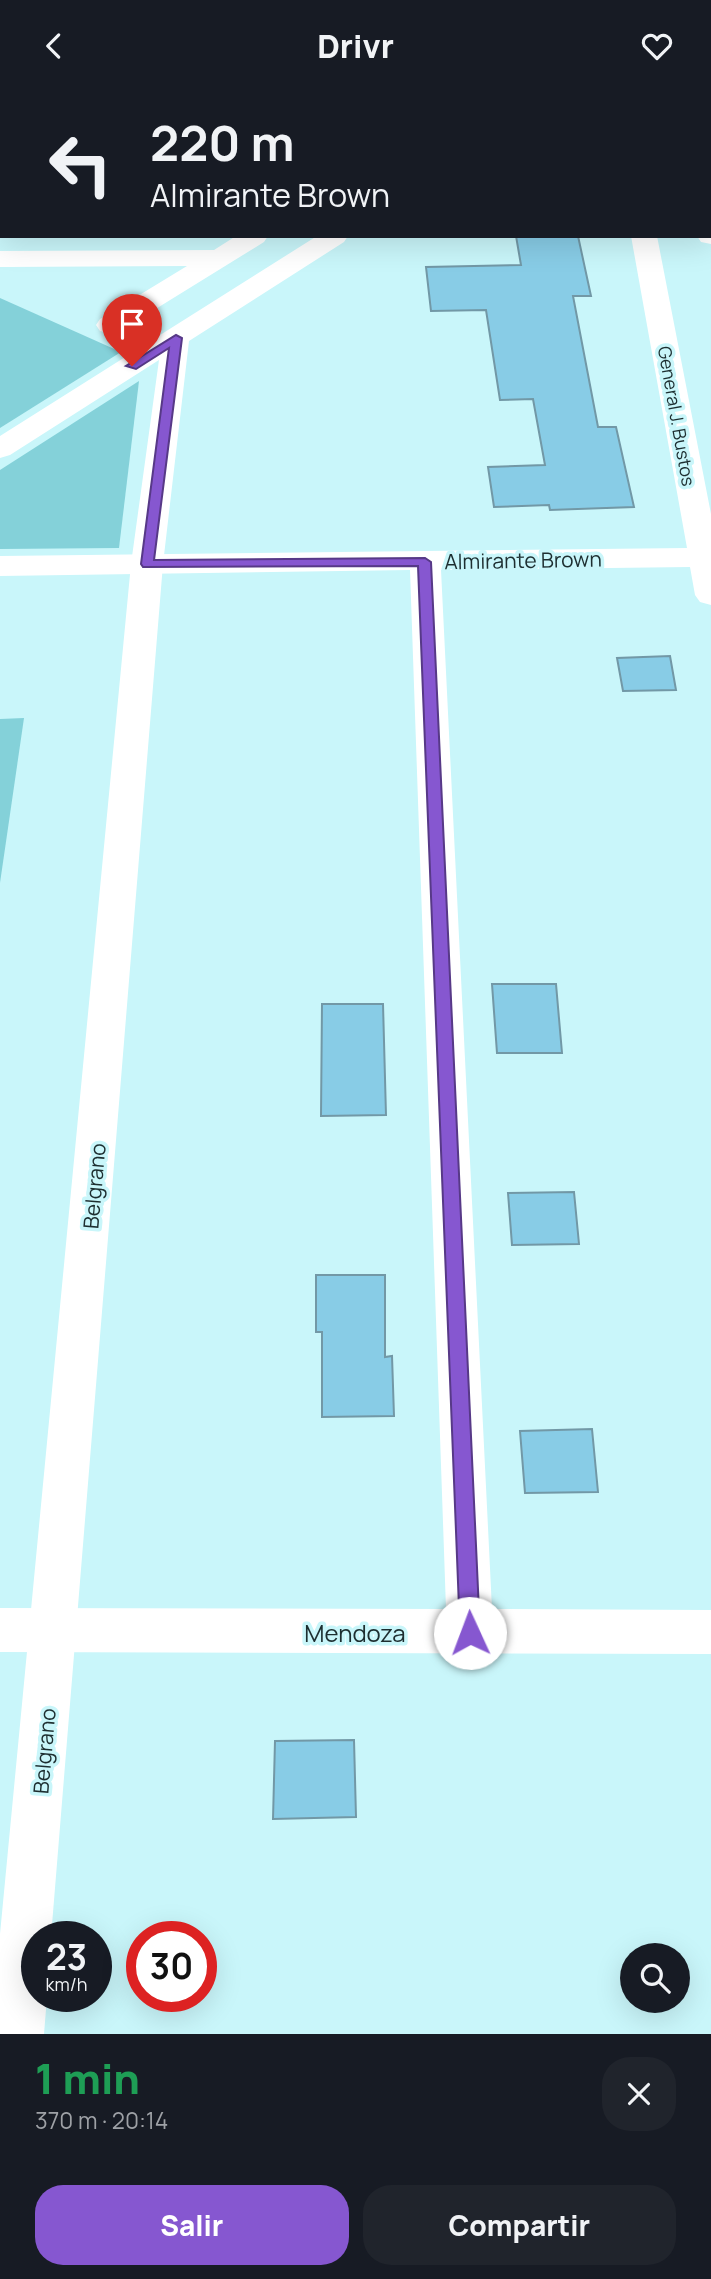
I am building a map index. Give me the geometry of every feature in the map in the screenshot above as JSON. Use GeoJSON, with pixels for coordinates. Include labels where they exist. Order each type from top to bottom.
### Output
{"type":"FeatureCollection","features":[{"type":"Feature","properties":{"kind":"street"},"geometry":{"type":"LineString","coordinates":[[110,325],[252,238]]}},
{"type":"Feature","properties":{"kind":"street"},"geometry":{"type":"LineString","coordinates":[[0,449],[332,238]]}},
{"type":"Feature","properties":{"kind":"street","name":"General J. Bustos"},"geometry":{"type":"LineString","coordinates":[[644,238],[707,557],[711,595]]}},
{"type":"Feature","properties":{"kind":"street"},"geometry":{"type":"LineString","coordinates":[[0,259],[219,258]]}},
{"type":"Feature","properties":{"kind":"street","name":"Belgrano"},"geometry":{"type":"LineString","coordinates":[[18,2034],[147,564],[176,338]]}},
{"type":"Feature","properties":{"kind":"street","name":"Almirante Brown"},"geometry":{"type":"LineString","coordinates":[[0,566],[707,557]]}},
{"type":"Feature","properties":{"kind":"street"},"geometry":{"type":"LineString","coordinates":[[425,562],[470,1633]]}},
{"type":"Feature","properties":{"kind":"street","name":"Mendoza"},"geometry":{"type":"LineString","coordinates":[[0,1630],[711,1632]]}},
{"type":"Feature","properties":{"kind":"shaded area"},"geometry":{"type":"Polygon","coordinates":[[[0,298],[121,352],[0,428],[0,298]]]}},
{"type":"Feature","properties":{"kind":"shaded area"},"geometry":{"type":"Polygon","coordinates":[[[139,381],[119,548],[0,549],[0,470],[139,381]]]}},
{"type":"Feature","properties":{"kind":"shaded area"},"geometry":{"type":"Polygon","coordinates":[[[24,718],[0,883],[0,719],[24,718]]]}},
{"type":"Feature","properties":{"kind":"building"},"geometry":{"type":"Polygon","coordinates":[[[516,238],[578,238],[591,296],[573,296],[598,427],[616,427],[634,507],[550,510],[549,505],[494,507],[488,467],[545,465],[533,399],[500,400],[486,310],[431,311],[426,267],[521,265],[516,238]]]}},
{"type":"Feature","properties":{"kind":"building"},"geometry":{"type":"Polygon","coordinates":[[[670,656],[676,690],[623,691],[617,658],[670,656]]]}},
{"type":"Feature","properties":{"kind":"building"},"geometry":{"type":"Polygon","coordinates":[[[492,984],[556,984],[562,1053],[497,1053],[492,984]]]}},
{"type":"Feature","properties":{"kind":"building"},"geometry":{"type":"Polygon","coordinates":[[[322,1004],[383,1004],[386,1115],[321,1116],[322,1004]]]}},
{"type":"Feature","properties":{"kind":"building"},"geometry":{"type":"Polygon","coordinates":[[[574,1192],[579,1244],[512,1245],[508,1193],[574,1192]]]}},
{"type":"Feature","properties":{"kind":"building"},"geometry":{"type":"Polygon","coordinates":[[[316,1275],[385,1275],[385,1357],[392,1356],[394,1416],[322,1417],[322,1332],[316,1332],[316,1275]]]}},
{"type":"Feature","properties":{"kind":"building"},"geometry":{"type":"Polygon","coordinates":[[[592,1429],[598,1492],[525,1493],[520,1431],[592,1429]]]}},
{"type":"Feature","properties":{"kind":"building"},"geometry":{"type":"Polygon","coordinates":[[[354,1740],[356,1817],[273,1819],[275,1741],[354,1740]]]}},
{"type":"Feature","properties":{"kind":"route"},"geometry":{"type":"LineString","coordinates":[[132,366],[176,338],[147,564],[425,562],[470,1633]]}}]}
